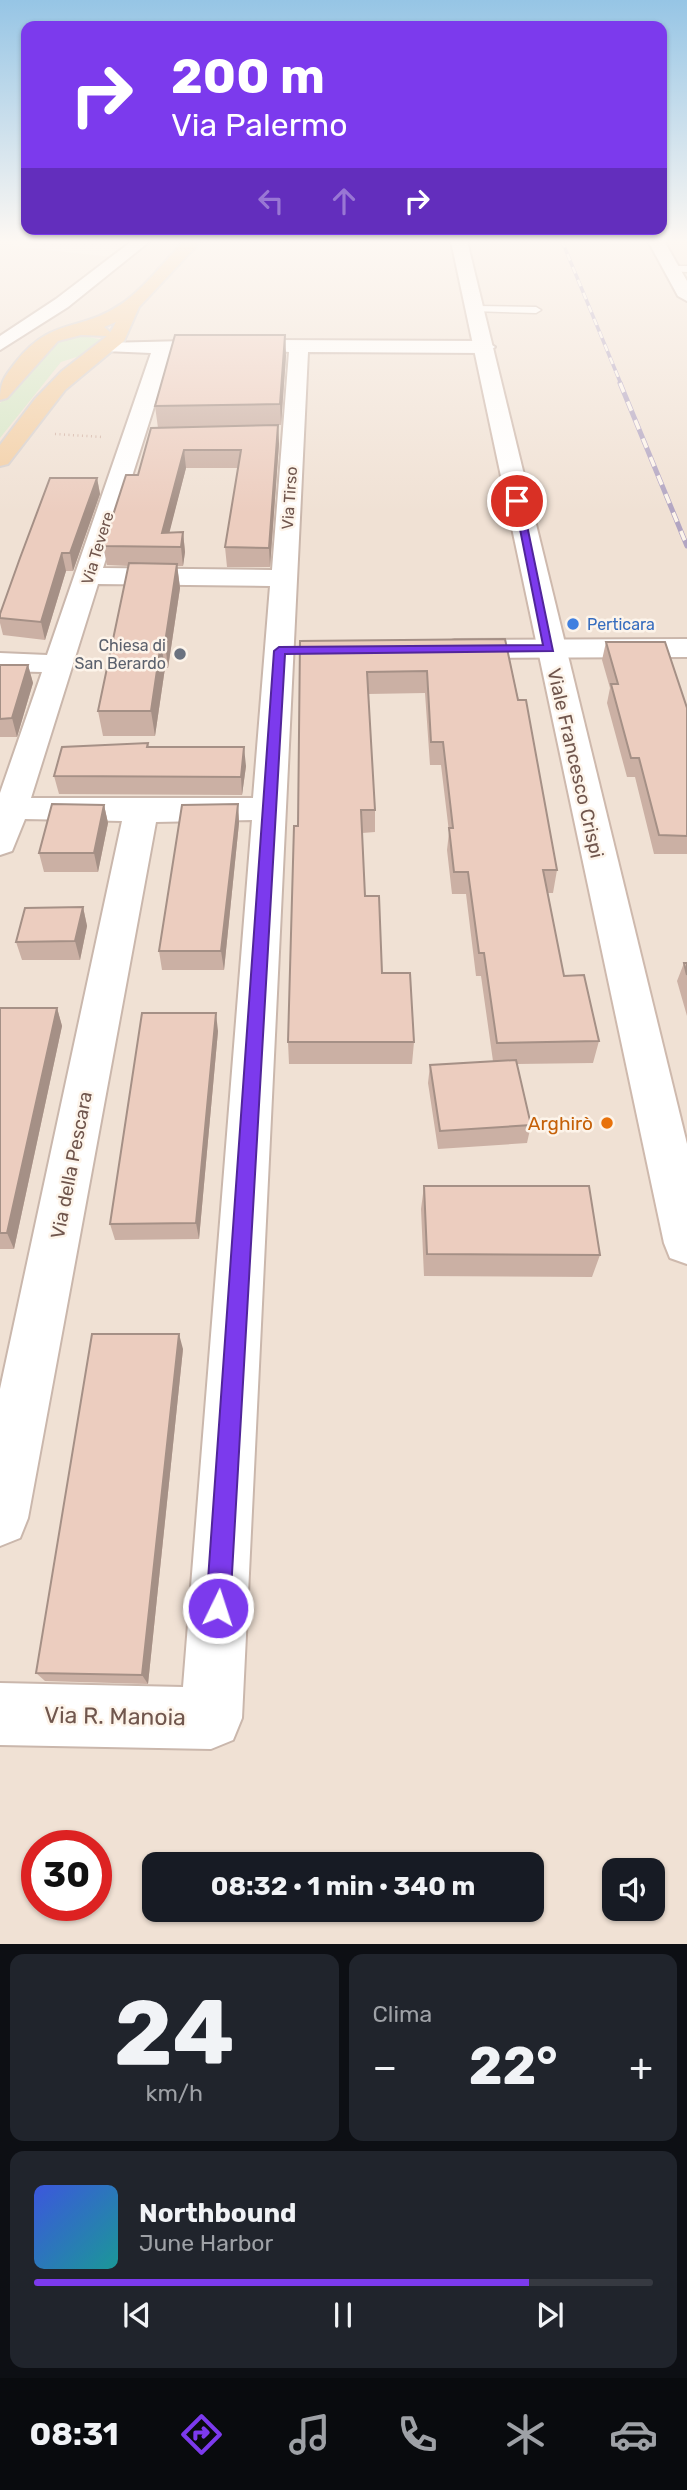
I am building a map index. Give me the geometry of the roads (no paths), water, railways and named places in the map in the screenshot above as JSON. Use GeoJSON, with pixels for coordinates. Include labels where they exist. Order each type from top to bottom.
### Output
{"type":"FeatureCollection","features":[{"type":"Feature","properties":{"kind":"main road"},"geometry":{"type":"LineString","coordinates":[[0,394],[18,376],[20,369],[45,339],[71,332]]}},
{"type":"Feature","properties":{"kind":"main road"},"geometry":{"type":"LineString","coordinates":[[99,332],[113,343]]}},
{"type":"Feature","properties":{"kind":"main road"},"geometry":{"type":"LineString","coordinates":[[0,459],[60,384],[81,365],[113,343],[121,332]]}},
{"type":"Feature","properties":{"kind":"street"},"geometry":{"type":"LineString","coordinates":[[0,344],[19,332]]}},
{"type":"Feature","properties":{"kind":"street","name":"Viale Francesco Crispi"},"geometry":{"type":"LineString","coordinates":[[481,332],[549,648],[604,883],[613,909],[687,1243]]}},
{"type":"Feature","properties":{"kind":"street"},"geometry":{"type":"LineString","coordinates":[[113,343],[163,347],[204,346]]}},
{"type":"Feature","properties":{"kind":"street"},"geometry":{"type":"LineString","coordinates":[[258,346],[485,347]]}},
{"type":"Feature","properties":{"kind":"street","name":"Via Tirso"},"geometry":{"type":"LineString","coordinates":[[293,651],[284,578],[299,346]]}},
{"type":"Feature","properties":{"kind":"street","name":"Via Tevere"},"geometry":{"type":"LineString","coordinates":[[0,843],[11,808],[44,749],[59,664],[163,347]]}},
{"type":"Feature","properties":{"kind":"street"},"geometry":{"type":"LineString","coordinates":[[0,383],[20,369]]}},
{"type":"Feature","properties":{"kind":"street"},"geometry":{"type":"LineString","coordinates":[[266,435],[293,434]]}},
{"type":"Feature","properties":{"kind":"street"},"geometry":{"type":"LineString","coordinates":[[131,438],[158,438]]}},
{"type":"Feature","properties":{"kind":"street"},"geometry":{"type":"LineString","coordinates":[[88,576],[284,578]]}},
{"type":"Feature","properties":{"kind":"street"},"geometry":{"type":"LineString","coordinates":[[428,649],[687,648]]}},
{"type":"Feature","properties":{"kind":"street","name":"Via R. Manoia"},"geometry":{"type":"LineString","coordinates":[[0,1714],[211,1718],[269,809],[260,748],[293,651]]}},
{"type":"Feature","properties":{"kind":"street"},"geometry":{"type":"LineString","coordinates":[[0,662],[59,664]]}},
{"type":"Feature","properties":{"kind":"street"},"geometry":{"type":"LineString","coordinates":[[11,808],[141,811],[269,809]]}},
{"type":"Feature","properties":{"kind":"street","name":"Via della Pescara"},"geometry":{"type":"LineString","coordinates":[[0,1518],[141,811]]}},
{"type":"Feature","properties":{"kind":"railway"},"geometry":{"type":"LineString","coordinates":[[599,332],[621,384]]}},
{"type":"Feature","properties":{"kind":"railway"},"geometry":{"type":"LineString","coordinates":[[620,383],[687,546]]}},
{"type":"Feature","properties":{"kind":"place","name":"Perticara"},"geometry":{"type":"Point","coordinates":[573,624]}},
{"type":"Feature","properties":{"kind":"place","name":"Chiesa di San Berardo"},"geometry":{"type":"Point","coordinates":[180,654]}},
{"type":"Feature","properties":{"kind":"place","name":"Arghirò"},"geometry":{"type":"Point","coordinates":[607,1123]}}]}
